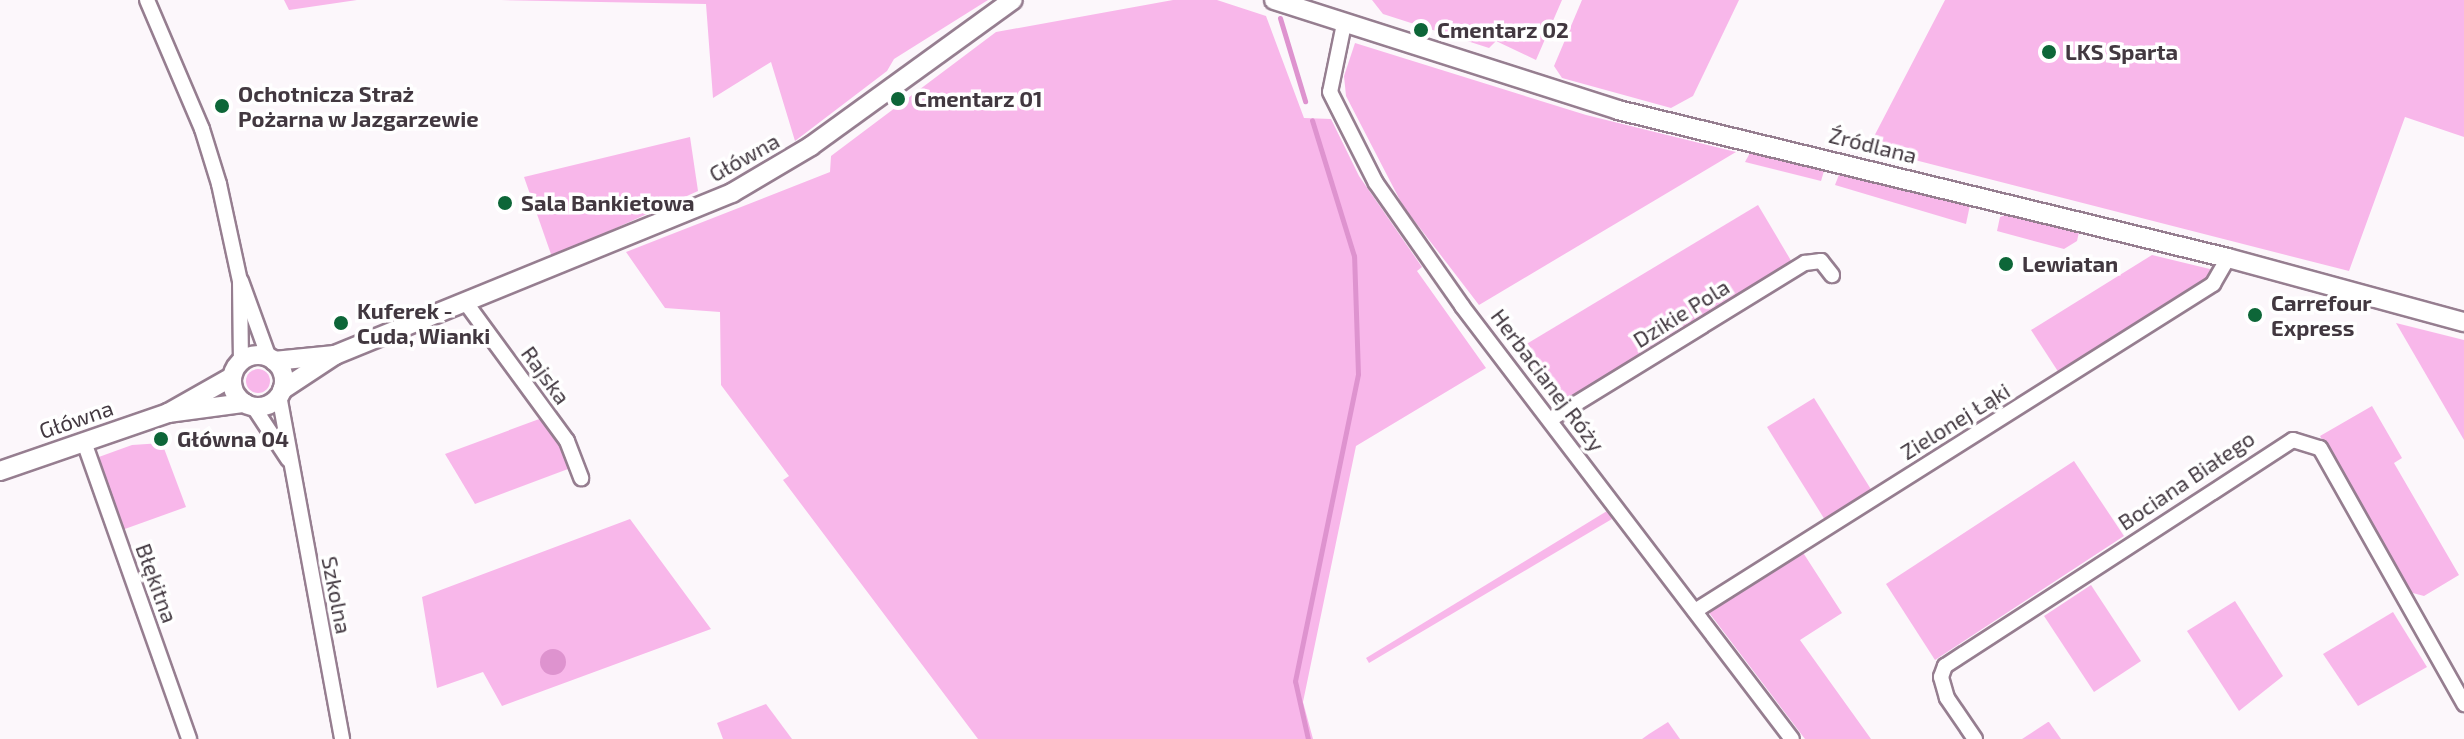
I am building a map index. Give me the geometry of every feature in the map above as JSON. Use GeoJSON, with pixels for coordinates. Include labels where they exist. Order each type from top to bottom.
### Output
{"type":"FeatureCollection","features":[{"type":"Feature","properties":{"kind":"main road","name":"Główna"},"geometry":{"type":"LineString","coordinates":[[281,392],[335,355],[732,193],[811,146],[1013,0]]}},
{"type":"Feature","properties":{"kind":"main road","name":"Źródlana"},"geometry":{"type":"LineString","coordinates":[[1270,0],[1618,110],[2228,258],[2464,322]]}},
{"type":"Feature","properties":{"kind":"main road","name":"Główna"},"geometry":{"type":"LineString","coordinates":[[272,359],[335,355]]}},
{"type":"Feature","properties":{"kind":"main road"},"geometry":{"type":"LineString","coordinates":[[251,356],[272,359],[283,375],[281,392],[268,404],[249,404],[236,394],[236,369],[251,356]]}},
{"type":"Feature","properties":{"kind":"main road","name":"Główna"},"geometry":{"type":"LineString","coordinates":[[168,413],[236,369]]}},
{"type":"Feature","properties":{"kind":"main road","name":"Główna"},"geometry":{"type":"LineString","coordinates":[[0,471],[168,413],[249,404]]}},
{"type":"Feature","properties":{"kind":"street"},"geometry":{"type":"LineString","coordinates":[[147,0],[207,143],[240,281],[272,359]]}},
{"type":"Feature","properties":{"kind":"street","name":"Herbacianej Róży"},"geometry":{"type":"LineString","coordinates":[[1344,24],[1330,92],[1376,183],[1792,739]]}},
{"type":"Feature","properties":{"kind":"street","name":"Zielonej Łąki"},"geometry":{"type":"LineString","coordinates":[[1695,611],[2213,284],[2228,258]]}},
{"type":"Feature","properties":{"kind":"street","name":"Dzikie Pola"},"geometry":{"type":"LineString","coordinates":[[1551,419],[1805,263],[1821,261],[1832,275]]}},
{"type":"Feature","properties":{"kind":"street"},"geometry":{"type":"LineString","coordinates":[[236,369],[240,281]]}},
{"type":"Feature","properties":{"kind":"street","name":"Rajska"},"geometry":{"type":"LineString","coordinates":[[466,303],[567,441],[581,478]]}},
{"type":"Feature","properties":{"kind":"street","name":"Szkolna"},"geometry":{"type":"LineString","coordinates":[[281,392],[291,447],[288,459]]}},
{"type":"Feature","properties":{"kind":"street","name":"Szkolna"},"geometry":{"type":"LineString","coordinates":[[249,404],[288,459],[342,739]]}},
{"type":"Feature","properties":{"kind":"street","name":"Bociana Białego"},"geometry":{"type":"LineString","coordinates":[[1975,739],[1947,698],[1941,677],[1945,666],[2293,440],[2320,448],[2464,704]]}},
{"type":"Feature","properties":{"kind":"street","name":"Błękitna"},"geometry":{"type":"LineString","coordinates":[[84,442],[189,739]]}},
{"type":"Feature","properties":{"kind":"shaded area"},"geometry":{"type":"Polygon","coordinates":[[[284,0],[357,0],[289,10],[284,0]]]}},
{"type":"Feature","properties":{"kind":"shaded area"},"geometry":{"type":"Polygon","coordinates":[[[501,0],[988,0],[894,59],[887,71],[795,141],[771,62],[713,98],[706,4],[501,0]]]}},
{"type":"Feature","properties":{"kind":"shaded area"},"geometry":{"type":"Polygon","coordinates":[[[1173,0],[1217,0],[1266,16],[1304,118],[1331,119],[1359,176],[1422,267],[1417,271],[1486,368],[1356,446],[1303,702],[1313,739],[978,739],[783,480],[789,476],[721,385],[720,312],[665,308],[626,252],[830,172],[831,156],[996,32],[1173,0]]]}},
{"type":"Feature","properties":{"kind":"shaded area"},"geometry":{"type":"Polygon","coordinates":[[[1372,0],[1562,0],[1536,60],[1496,41],[1489,48],[1383,14],[1372,0]]]}},
{"type":"Feature","properties":{"kind":"shaded area"},"geometry":{"type":"Polygon","coordinates":[[[1582,0],[1739,0],[1693,96],[1671,108],[1562,78],[1554,66],[1582,0]]]}},
{"type":"Feature","properties":{"kind":"shaded area"},"geometry":{"type":"Polygon","coordinates":[[[1945,0],[2464,0],[2464,137],[2405,117],[2349,271],[1868,148],[1945,0]]]}},
{"type":"Feature","properties":{"kind":"shaded area"},"geometry":{"type":"Polygon","coordinates":[[[1355,43],[1586,115],[1736,152],[1479,305],[1403,206],[1346,96],[1344,76],[1355,43]]]}},
{"type":"Feature","properties":{"kind":"shaded area"},"geometry":{"type":"Polygon","coordinates":[[[690,137],[698,191],[552,257],[524,177],[690,137]]]}},
{"type":"Feature","properties":{"kind":"shaded area"},"geometry":{"type":"Polygon","coordinates":[[[1751,151],[1822,168],[1821,181],[1745,162],[1751,151]]]}},
{"type":"Feature","properties":{"kind":"shaded area"},"geometry":{"type":"Polygon","coordinates":[[[1840,172],[1970,205],[1966,224],[1835,185],[1840,172]]]}},
{"type":"Feature","properties":{"kind":"shaded area"},"geometry":{"type":"Polygon","coordinates":[[[1758,205],[1793,264],[1556,406],[1518,349],[1758,205]]]}},
{"type":"Feature","properties":{"kind":"shaded area"},"geometry":{"type":"Polygon","coordinates":[[[2008,214],[2079,232],[2077,241],[2064,249],[1997,231],[2000,217],[2008,214]]]}},
{"type":"Feature","properties":{"kind":"shaded area"},"geometry":{"type":"Polygon","coordinates":[[[2152,255],[2214,270],[2199,287],[2059,373],[2031,330],[2152,255]]]}},
{"type":"Feature","properties":{"kind":"shaded area"},"geometry":{"type":"Polygon","coordinates":[[[2396,323],[2464,340],[2464,440],[2396,323]]]}},
{"type":"Feature","properties":{"kind":"shaded area"},"geometry":{"type":"Polygon","coordinates":[[[258,369],[269,376],[270,381],[263,392],[258,393],[247,386],[246,381],[253,370],[258,369]]]}},
{"type":"Feature","properties":{"kind":"shaded area"},"geometry":{"type":"Polygon","coordinates":[[[1814,398],[1872,491],[1825,520],[1767,427],[1814,398]]]}},
{"type":"Feature","properties":{"kind":"shaded area"},"geometry":{"type":"Polygon","coordinates":[[[2372,406],[2402,458],[2394,463],[2459,575],[2424,596],[2409,592],[2320,436],[2372,406]]]}},
{"type":"Feature","properties":{"kind":"shaded area"},"geometry":{"type":"Polygon","coordinates":[[[542,418],[571,459],[568,469],[475,504],[445,454],[542,418]]]}},
{"type":"Feature","properties":{"kind":"shaded area"},"geometry":{"type":"Polygon","coordinates":[[[162,443],[186,507],[122,530],[96,458],[132,445],[162,443]]]}},
{"type":"Feature","properties":{"kind":"shaded area"},"geometry":{"type":"Polygon","coordinates":[[[2074,461],[2124,536],[1935,660],[1886,584],[2074,461]]]}},
{"type":"Feature","properties":{"kind":"shaded area"},"geometry":{"type":"Polygon","coordinates":[[[1607,511],[1612,519],[1369,663],[1366,658],[1607,511]]]}},
{"type":"Feature","properties":{"kind":"shaded area"},"geometry":{"type":"Polygon","coordinates":[[[630,519],[711,629],[502,706],[483,672],[437,688],[422,597],[630,519]]]}},
{"type":"Feature","properties":{"kind":"shaded area"},"geometry":{"type":"Polygon","coordinates":[[[1802,551],[1842,613],[1800,640],[1871,739],[1805,739],[1707,610],[1802,551]]]}},
{"type":"Feature","properties":{"kind":"shaded area"},"geometry":{"type":"Polygon","coordinates":[[[2091,585],[2141,661],[2094,692],[2044,616],[2091,585]]]}},
{"type":"Feature","properties":{"kind":"shaded area"},"geometry":{"type":"Polygon","coordinates":[[[2235,601],[2283,676],[2239,711],[2187,631],[2235,601]]]}},
{"type":"Feature","properties":{"kind":"shaded area"},"geometry":{"type":"Polygon","coordinates":[[[2393,612],[2427,667],[2358,706],[2323,654],[2393,612]]]}},
{"type":"Feature","properties":{"kind":"shaded area"},"geometry":{"type":"Polygon","coordinates":[[[553,649],[562,653],[566,662],[562,671],[553,675],[544,671],[540,662],[544,653],[553,649]]]}},
{"type":"Feature","properties":{"kind":"shaded area"},"geometry":{"type":"Polygon","coordinates":[[[766,704],[792,739],[723,739],[717,723],[766,704]]]}},
{"type":"Feature","properties":{"kind":"shaded area"},"geometry":{"type":"Polygon","coordinates":[[[1668,722],[1680,739],[1642,739],[1649,734],[1668,722]]]}},
{"type":"Feature","properties":{"kind":"shaded area"},"geometry":{"type":"Polygon","coordinates":[[[2048,722],[2061,739],[2022,739],[2048,722]]]}},
{"type":"Feature","properties":{"kind":"waterway"},"geometry":{"type":"LineString","coordinates":[[1280,18],[1305,101]]}},
{"type":"Feature","properties":{"kind":"waterway"},"geometry":{"type":"LineString","coordinates":[[1308,739],[1295,681],[1358,374],[1354,256],[1312,120]]}},
{"type":"Feature","properties":{"kind":"place","name":"Cmentarz 02"},"geometry":{"type":"Point","coordinates":[1421,30]}},
{"type":"Feature","properties":{"kind":"place","name":"LKS Sparta"},"geometry":{"type":"Point","coordinates":[2049,52]}},
{"type":"Feature","properties":{"kind":"place","name":"Cmentarz 01"},"geometry":{"type":"Point","coordinates":[898,99]}},
{"type":"Feature","properties":{"kind":"place","name":"Ochotnicza Straż Pożarna w Jazgarzewie"},"geometry":{"type":"Point","coordinates":[222,106]}},
{"type":"Feature","properties":{"kind":"place","name":"Sala Bankietowa"},"geometry":{"type":"Point","coordinates":[505,203]}},
{"type":"Feature","properties":{"kind":"place","name":"Lewiatan"},"geometry":{"type":"Point","coordinates":[2006,264]}},
{"type":"Feature","properties":{"kind":"place","name":"Carrefour Express"},"geometry":{"type":"Point","coordinates":[2255,315]}},
{"type":"Feature","properties":{"kind":"place","name":"Kuferek - Cuda, Wianki"},"geometry":{"type":"Point","coordinates":[341,323]}},
{"type":"Feature","properties":{"kind":"place","name":"Główna 04"},"geometry":{"type":"Point","coordinates":[161,439]}}]}
